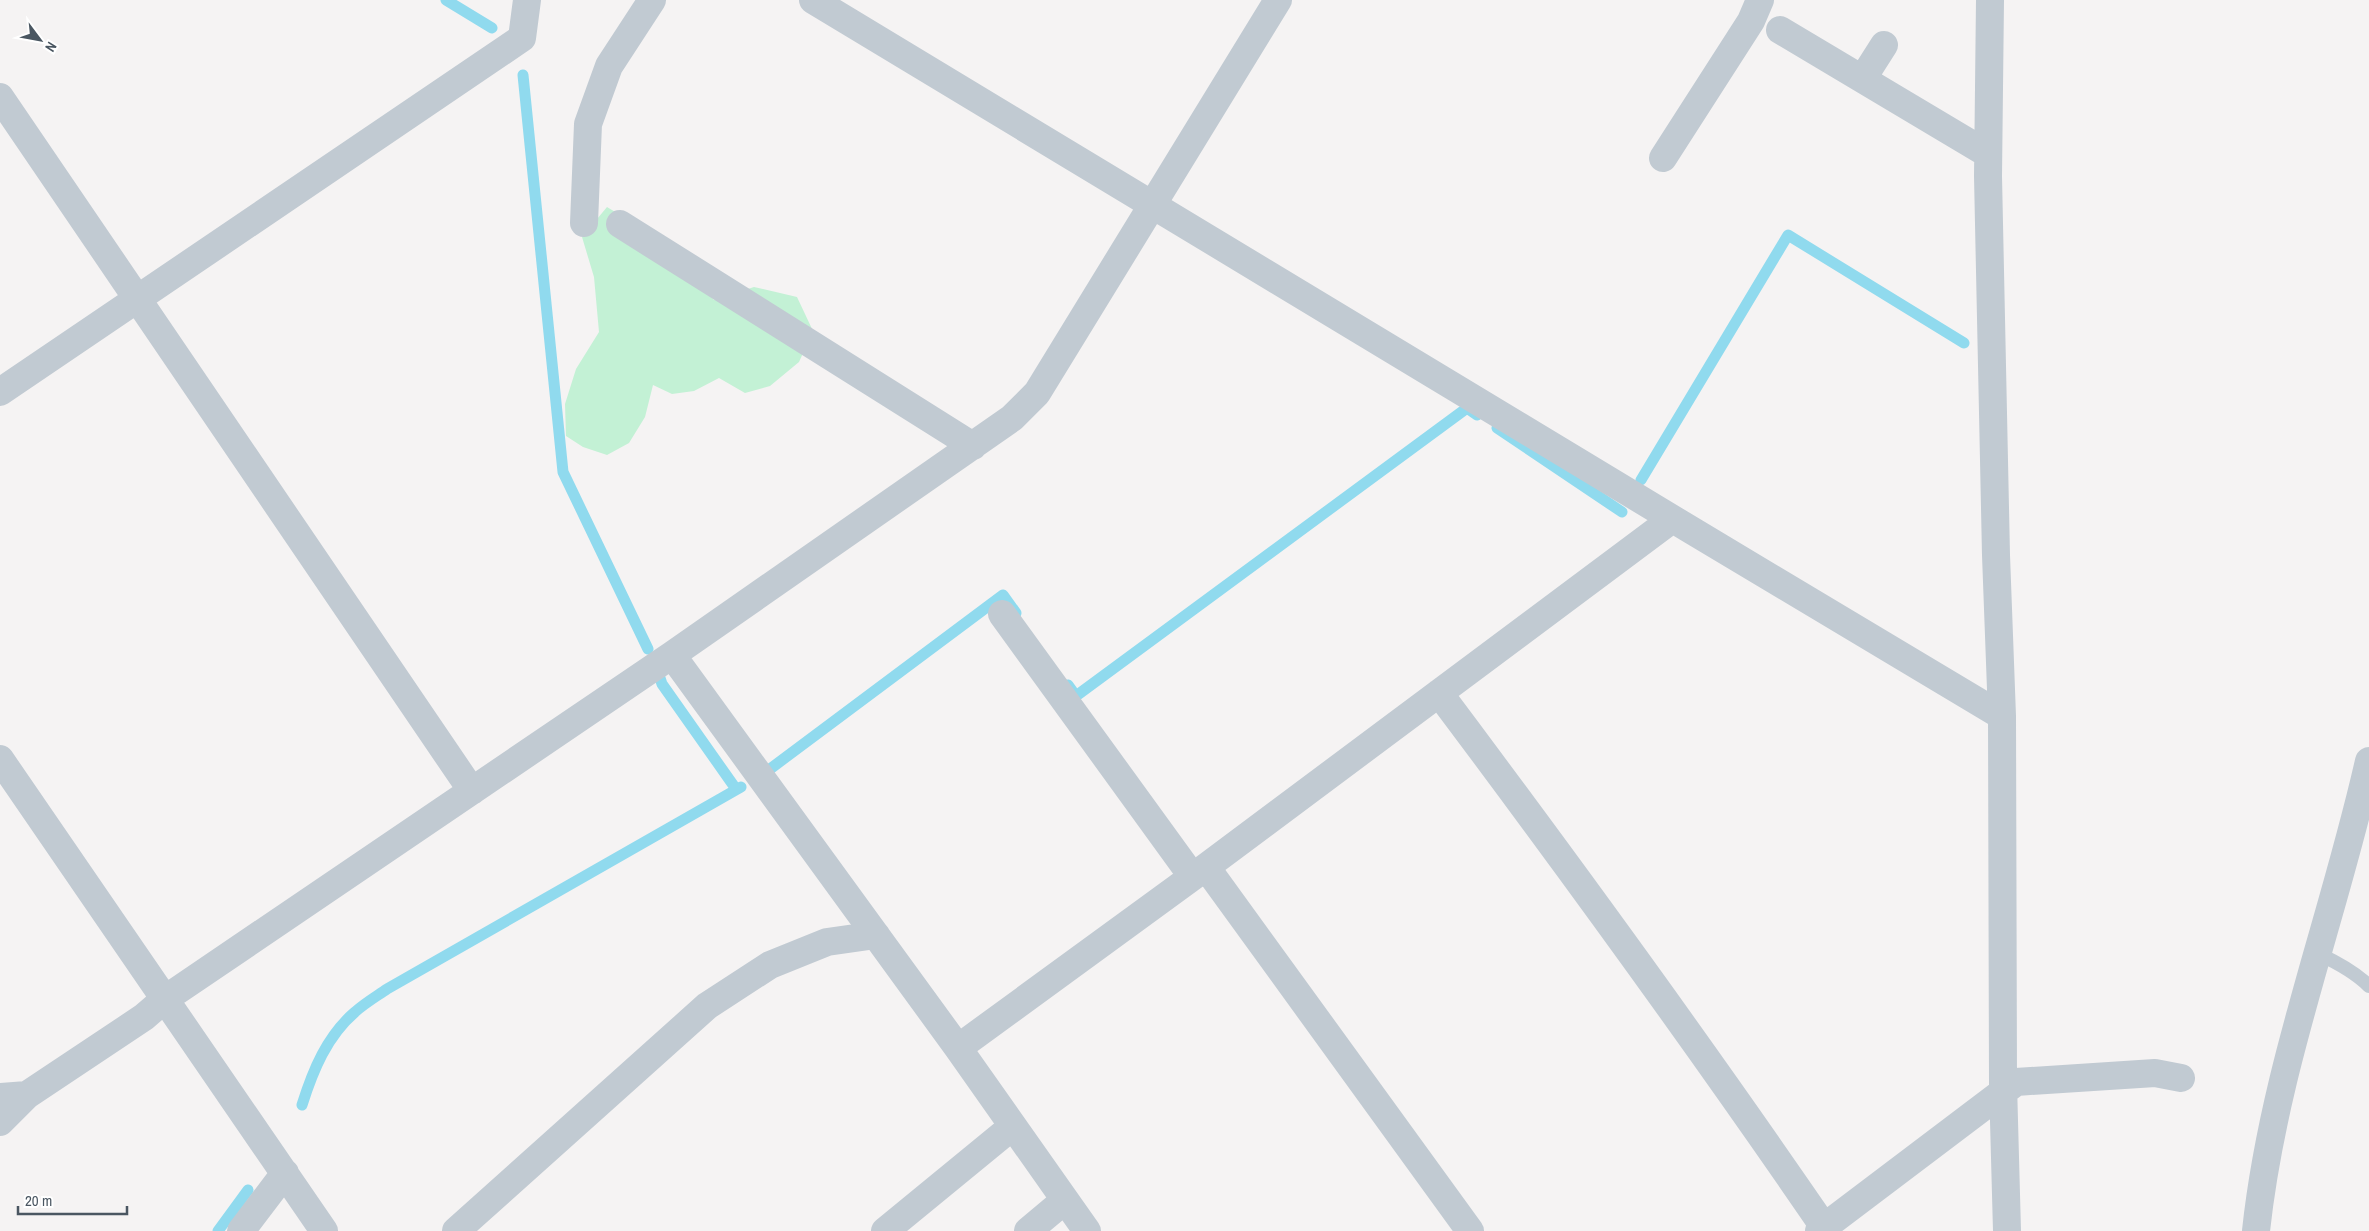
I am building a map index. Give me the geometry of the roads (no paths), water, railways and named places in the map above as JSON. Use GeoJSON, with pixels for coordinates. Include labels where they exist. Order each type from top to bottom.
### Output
{"type":"FeatureCollection","features":[{"type":"Feature","properties":{"kind":"street"},"geometry":{"type":"LineString","coordinates":[[0,392],[522,38],[528,0]]}},
{"type":"Feature","properties":{"kind":"street"},"geometry":{"type":"LineString","coordinates":[[584,223],[588,124],[609,66],[652,0]]}},
{"type":"Feature","properties":{"kind":"street"},"geometry":{"type":"LineString","coordinates":[[813,0],[1493,409],[1671,520],[2002,716]]}},
{"type":"Feature","properties":{"kind":"street"},"geometry":{"type":"LineString","coordinates":[[0,1122],[27,1095],[144,1017],[165,999],[672,655],[1012,418],[1037,393],[1278,0]]}},
{"type":"Feature","properties":{"kind":"street"},"geometry":{"type":"LineString","coordinates":[[1663,158],[1751,21],[1760,0]]}},
{"type":"Feature","properties":{"kind":"street"},"geometry":{"type":"LineString","coordinates":[[1990,0],[1988,154],[1995,535],[2002,716],[2003,1091],[2007,1231]]}},
{"type":"Feature","properties":{"kind":"street"},"geometry":{"type":"LineString","coordinates":[[1780,30],[1988,154]]}},
{"type":"Feature","properties":{"kind":"street"},"geometry":{"type":"LineString","coordinates":[[1863,78],[1884,45]]}},
{"type":"Feature","properties":{"kind":"street"},"geometry":{"type":"LineString","coordinates":[[0,97],[472,791]]}},
{"type":"Feature","properties":{"kind":"street"},"geometry":{"type":"LineString","coordinates":[[620,224],[973,446]]}},
{"type":"Feature","properties":{"kind":"street"},"geometry":{"type":"LineString","coordinates":[[958,1048],[1199,872],[1671,520]]}},
{"type":"Feature","properties":{"kind":"street"},"geometry":{"type":"LineString","coordinates":[[1002,614],[1470,1231]]}},
{"type":"Feature","properties":{"kind":"street"},"geometry":{"type":"LineString","coordinates":[[672,655],[958,1048],[1086,1231]]}},
{"type":"Feature","properties":{"kind":"street"},"geometry":{"type":"LineString","coordinates":[[1439,693],[1601,910],[1732,1093],[1822,1229],[2016,1082],[2155,1073],[2182,1078]]}},
{"type":"Feature","properties":{"kind":"street"},"geometry":{"type":"LineString","coordinates":[[0,759],[324,1231]]}},
{"type":"Feature","properties":{"kind":"street"},"geometry":{"type":"LineString","coordinates":[[2256,1231],[2268,1150],[2304,1006],[2354,827],[2369,761]]}},
{"type":"Feature","properties":{"kind":"street"},"geometry":{"type":"LineString","coordinates":[[456,1231],[707,1006],[770,965],[827,942],[876,935]]}},
{"type":"Feature","properties":{"kind":"street"},"geometry":{"type":"LineString","coordinates":[[0,1097],[27,1095]]}},
{"type":"Feature","properties":{"kind":"street"},"geometry":{"type":"LineString","coordinates":[[885,1231],[1013,1126]]}},
{"type":"Feature","properties":{"kind":"street"},"geometry":{"type":"LineString","coordinates":[[241,1231],[285,1173]]}},
{"type":"Feature","properties":{"kind":"street"},"geometry":{"type":"LineString","coordinates":[[1028,1231],[1065,1200]]}},
{"type":"Feature","properties":{"kind":"lane"},"geometry":{"type":"LineString","coordinates":[[2319,954],[2363,980],[2369,986]]}},
{"type":"Feature","properties":{"kind":"waterway"},"geometry":{"type":"LineString","coordinates":[[446,0],[492,28]]}},
{"type":"Feature","properties":{"kind":"waterway"},"geometry":{"type":"LineString","coordinates":[[523,75],[563,472],[648,649]]}},
{"type":"Feature","properties":{"kind":"waterway"},"geometry":{"type":"LineString","coordinates":[[1641,480],[1788,235],[1964,343]]}},
{"type":"Feature","properties":{"kind":"waterway"},"geometry":{"type":"LineString","coordinates":[[1068,685],[1076,696],[1467,408],[1477,415]]}},
{"type":"Feature","properties":{"kind":"waterway"},"geometry":{"type":"LineString","coordinates":[[1497,428],[1622,512]]}},
{"type":"Feature","properties":{"kind":"waterway"},"geometry":{"type":"LineString","coordinates":[[770,769],[1003,595],[1016,613]]}},
{"type":"Feature","properties":{"kind":"waterway"},"geometry":{"type":"LineString","coordinates":[[659,675],[662,684],[736,789]]}},
{"type":"Feature","properties":{"kind":"waterway"},"geometry":{"type":"LineString","coordinates":[[302,1105],[322,1054],[336,1032],[345,1021],[367,1003],[387,989],[741,787]]}},
{"type":"Feature","properties":{"kind":"waterway"},"geometry":{"type":"LineString","coordinates":[[218,1231],[248,1190]]}}]}
